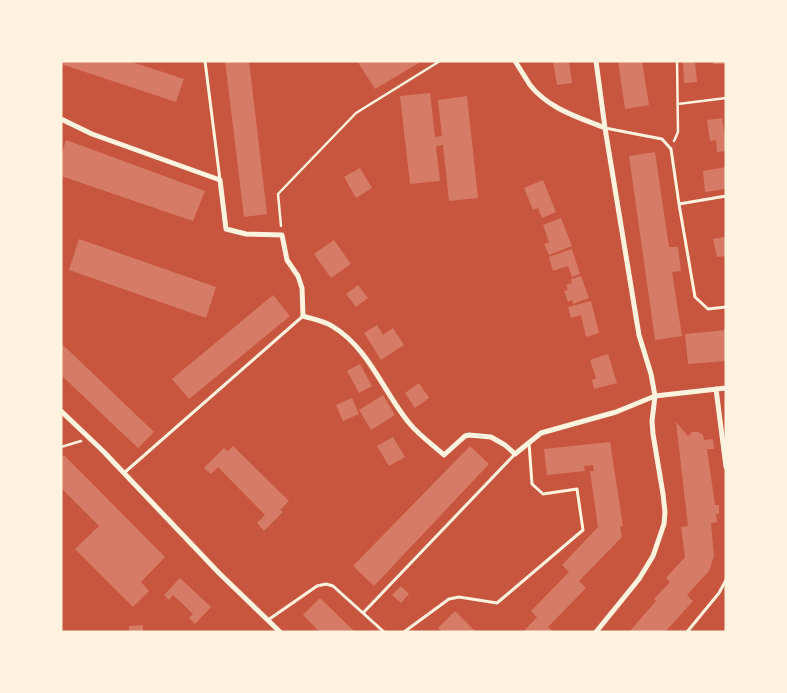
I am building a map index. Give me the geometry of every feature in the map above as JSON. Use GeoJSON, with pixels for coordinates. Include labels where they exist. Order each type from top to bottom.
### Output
{"type":"FeatureCollection","features":[{"type":"Feature","properties":{"kind":"street"},"geometry":{"type":"LineString","coordinates":[[515,61],[531,86],[552,104],[566,112],[605,128]]}},
{"type":"Feature","properties":{"kind":"street"},"geometry":{"type":"LineString","coordinates":[[596,61],[639,335],[651,374],[655,396],[652,420],[653,434],[665,512],[664,524],[653,556],[639,579],[596,632]]}},
{"type":"Feature","properties":{"kind":"street"},"geometry":{"type":"LineString","coordinates":[[61,119],[92,134],[220,180],[226,229],[246,234],[282,235],[287,260],[298,276],[302,288],[303,316],[330,325],[346,336],[363,353],[396,406],[411,426],[444,455],[465,436],[469,435],[491,437],[515,454],[542,433],[616,412],[655,396],[726,388]]}},
{"type":"Feature","properties":{"kind":"street"},"geometry":{"type":"LineString","coordinates":[[716,389],[726,468]]}},
{"type":"Feature","properties":{"kind":"street"},"geometry":{"type":"LineString","coordinates":[[61,411],[90,438],[219,573],[280,632]]}},
{"type":"Feature","properties":{"kind":"lane"},"geometry":{"type":"LineString","coordinates":[[205,61],[220,180]]}},
{"type":"Feature","properties":{"kind":"lane"},"geometry":{"type":"LineString","coordinates":[[605,128],[662,139],[671,149],[695,297],[708,309],[726,307]]}},
{"type":"Feature","properties":{"kind":"lane"},"geometry":{"type":"LineString","coordinates":[[680,204],[726,196]]}},
{"type":"Feature","properties":{"kind":"lane"},"geometry":{"type":"LineString","coordinates":[[124,473],[303,316]]}},
{"type":"Feature","properties":{"kind":"lane"},"geometry":{"type":"LineString","coordinates":[[404,632],[449,599],[459,597],[497,603],[583,530],[576,489],[543,494],[532,484],[529,443]]}},
{"type":"Feature","properties":{"kind":"lane"},"geometry":{"type":"LineString","coordinates":[[363,614],[515,454]]}},
{"type":"Feature","properties":{"kind":"lane"},"geometry":{"type":"LineString","coordinates":[[687,632],[719,592],[726,580]]}},
{"type":"Feature","properties":{"kind":"lane"},"geometry":{"type":"LineString","coordinates":[[268,620],[317,586],[326,584],[333,586],[384,632]]}},
{"type":"Feature","properties":{"kind":"path"},"geometry":{"type":"LineString","coordinates":[[282,235],[278,194],[356,112],[440,61]]}},
{"type":"Feature","properties":{"kind":"path"},"geometry":{"type":"LineString","coordinates":[[671,149],[678,132],[677,61]]}},
{"type":"Feature","properties":{"kind":"path"},"geometry":{"type":"LineString","coordinates":[[678,104],[726,98]]}},
{"type":"Feature","properties":{"kind":"path"},"geometry":{"type":"LineString","coordinates":[[61,446],[90,438]]}},
{"type":"Feature","properties":{"kind":"building"},"geometry":{"type":"Polygon","coordinates":[[[61,61],[129,61],[184,79],[176,102],[61,64],[61,61]]]}},
{"type":"Feature","properties":{"kind":"building"},"geometry":{"type":"Polygon","coordinates":[[[225,61],[249,61],[267,214],[244,217],[225,61]]]}},
{"type":"Feature","properties":{"kind":"building"},"geometry":{"type":"Polygon","coordinates":[[[357,61],[422,61],[375,89],[357,61]]]}},
{"type":"Feature","properties":{"kind":"building"},"geometry":{"type":"Polygon","coordinates":[[[553,61],[569,61],[572,83],[557,85],[553,61]]]}},
{"type":"Feature","properties":{"kind":"building"},"geometry":{"type":"Polygon","coordinates":[[[618,61],[642,61],[649,105],[625,109],[618,61]]]}},
{"type":"Feature","properties":{"kind":"building"},"geometry":{"type":"Polygon","coordinates":[[[683,61],[695,61],[697,82],[684,83],[683,61]]]}},
{"type":"Feature","properties":{"kind":"building"},"geometry":{"type":"Polygon","coordinates":[[[713,61],[726,61],[726,64],[713,64],[713,61]]]}},
{"type":"Feature","properties":{"kind":"building"},"geometry":{"type":"Polygon","coordinates":[[[430,93],[435,137],[442,136],[438,100],[467,96],[478,198],[449,201],[443,145],[436,146],[440,181],[410,184],[400,96],[430,93]]]}},
{"type":"Feature","properties":{"kind":"building"},"geometry":{"type":"Polygon","coordinates":[[[722,118],[724,131],[726,130],[726,151],[717,152],[716,140],[710,141],[707,120],[722,118]]]}},
{"type":"Feature","properties":{"kind":"building"},"geometry":{"type":"Polygon","coordinates":[[[66,140],[205,191],[193,221],[61,176],[61,156],[66,140]]]}},
{"type":"Feature","properties":{"kind":"building"},"geometry":{"type":"Polygon","coordinates":[[[655,152],[669,247],[678,247],[681,271],[672,272],[682,336],[655,340],[629,156],[655,152]]]}},
{"type":"Feature","properties":{"kind":"building"},"geometry":{"type":"Polygon","coordinates":[[[726,167],[726,189],[705,192],[703,171],[726,167]]]}},
{"type":"Feature","properties":{"kind":"building"},"geometry":{"type":"Polygon","coordinates":[[[360,168],[372,188],[356,198],[344,177],[360,168]]]}},
{"type":"Feature","properties":{"kind":"building"},"geometry":{"type":"Polygon","coordinates":[[[543,180],[556,212],[542,218],[538,208],[533,210],[524,188],[543,180]]]}},
{"type":"Feature","properties":{"kind":"building"},"geometry":{"type":"Polygon","coordinates":[[[561,218],[572,246],[549,255],[544,244],[549,242],[543,225],[561,218]]]}},
{"type":"Feature","properties":{"kind":"building"},"geometry":{"type":"Polygon","coordinates":[[[725,237],[726,256],[717,257],[713,239],[725,237]]]}},
{"type":"Feature","properties":{"kind":"building"},"geometry":{"type":"Polygon","coordinates":[[[79,239],[216,287],[206,318],[69,270],[79,239]]]}},
{"type":"Feature","properties":{"kind":"building"},"geometry":{"type":"Polygon","coordinates":[[[334,240],[351,264],[331,278],[314,254],[334,240]]]}},
{"type":"Feature","properties":{"kind":"building"},"geometry":{"type":"Polygon","coordinates":[[[572,249],[580,274],[572,277],[568,266],[553,271],[549,257],[572,249]]]}},
{"type":"Feature","properties":{"kind":"building"},"geometry":{"type":"Polygon","coordinates":[[[581,276],[589,298],[573,304],[572,300],[568,302],[564,291],[568,290],[566,285],[572,283],[571,279],[581,276]]]}},
{"type":"Feature","properties":{"kind":"building"},"geometry":{"type":"Polygon","coordinates":[[[358,285],[368,298],[356,307],[346,294],[358,285]]]}},
{"type":"Feature","properties":{"kind":"building"},"geometry":{"type":"Polygon","coordinates":[[[273,295],[290,316],[189,399],[172,379],[273,295]]]}},
{"type":"Feature","properties":{"kind":"building"},"geometry":{"type":"Polygon","coordinates":[[[591,301],[599,333],[586,337],[581,315],[571,318],[568,307],[591,301]]]}},
{"type":"Feature","properties":{"kind":"building"},"geometry":{"type":"Polygon","coordinates":[[[377,325],[383,335],[393,328],[404,345],[381,360],[364,333],[377,325]]]}},
{"type":"Feature","properties":{"kind":"building"},"geometry":{"type":"Polygon","coordinates":[[[726,330],[726,361],[688,364],[685,334],[726,330]]]}},
{"type":"Feature","properties":{"kind":"building"},"geometry":{"type":"Polygon","coordinates":[[[61,343],[154,432],[138,448],[61,375],[61,343]]]}},
{"type":"Feature","properties":{"kind":"building"},"geometry":{"type":"Polygon","coordinates":[[[608,354],[617,383],[594,389],[592,380],[596,378],[590,360],[608,354]]]}},
{"type":"Feature","properties":{"kind":"building"},"geometry":{"type":"Polygon","coordinates":[[[360,364],[372,386],[359,393],[347,371],[360,364]]]}},
{"type":"Feature","properties":{"kind":"building"},"geometry":{"type":"Polygon","coordinates":[[[419,383],[429,398],[415,408],[405,393],[419,383]]]}},
{"type":"Feature","properties":{"kind":"building"},"geometry":{"type":"Polygon","coordinates":[[[383,395],[395,415],[371,430],[359,410],[383,395]]]}},
{"type":"Feature","properties":{"kind":"building"},"geometry":{"type":"Polygon","coordinates":[[[352,398],[359,414],[343,421],[336,405],[352,398]]]}},
{"type":"Feature","properties":{"kind":"building"},"geometry":{"type":"Polygon","coordinates":[[[676,422],[688,436],[692,432],[698,432],[703,435],[704,440],[713,439],[714,449],[707,449],[715,505],[719,505],[719,514],[716,514],[717,522],[711,523],[714,556],[709,571],[687,595],[693,601],[665,632],[629,632],[656,601],[654,599],[670,582],[666,578],[685,557],[681,527],[688,526],[676,422]]]}},
{"type":"Feature","properties":{"kind":"building"},"geometry":{"type":"Polygon","coordinates":[[[393,437],[405,457],[389,466],[377,446],[393,437]]]}},
{"type":"Feature","properties":{"kind":"building"},"geometry":{"type":"Polygon","coordinates":[[[610,442],[623,526],[620,527],[622,537],[579,581],[586,588],[548,627],[554,632],[523,632],[537,617],[531,611],[569,572],[562,565],[598,527],[590,471],[594,471],[593,465],[584,466],[585,471],[547,475],[544,449],[610,442]]]}},
{"type":"Feature","properties":{"kind":"building"},"geometry":{"type":"Polygon","coordinates":[[[233,446],[289,501],[280,510],[283,512],[264,531],[257,523],[265,515],[218,467],[211,474],[204,468],[224,448],[228,451],[233,446]]]}},
{"type":"Feature","properties":{"kind":"building"},"geometry":{"type":"Polygon","coordinates":[[[470,446],[489,464],[374,586],[353,566],[470,446]]]}},
{"type":"Feature","properties":{"kind":"building"},"geometry":{"type":"Polygon","coordinates":[[[64,455],[165,557],[141,582],[149,591],[133,607],[75,549],[99,526],[61,488],[61,458],[64,455]]]}},
{"type":"Feature","properties":{"kind":"building"},"geometry":{"type":"Polygon","coordinates":[[[180,578],[211,607],[195,624],[189,618],[193,614],[173,595],[169,600],[164,595],[180,578]]]}},
{"type":"Feature","properties":{"kind":"building"},"geometry":{"type":"Polygon","coordinates":[[[401,586],[409,594],[401,603],[392,595],[401,586]]]}},
{"type":"Feature","properties":{"kind":"building"},"geometry":{"type":"Polygon","coordinates":[[[320,598],[355,632],[320,632],[303,615],[320,598]]]}},
{"type":"Feature","properties":{"kind":"building"},"geometry":{"type":"Polygon","coordinates":[[[455,611],[476,632],[442,632],[438,628],[455,611]]]}},
{"type":"Feature","properties":{"kind":"building"},"geometry":{"type":"Polygon","coordinates":[[[143,625],[143,632],[129,632],[129,626],[143,625]]]}}]}
